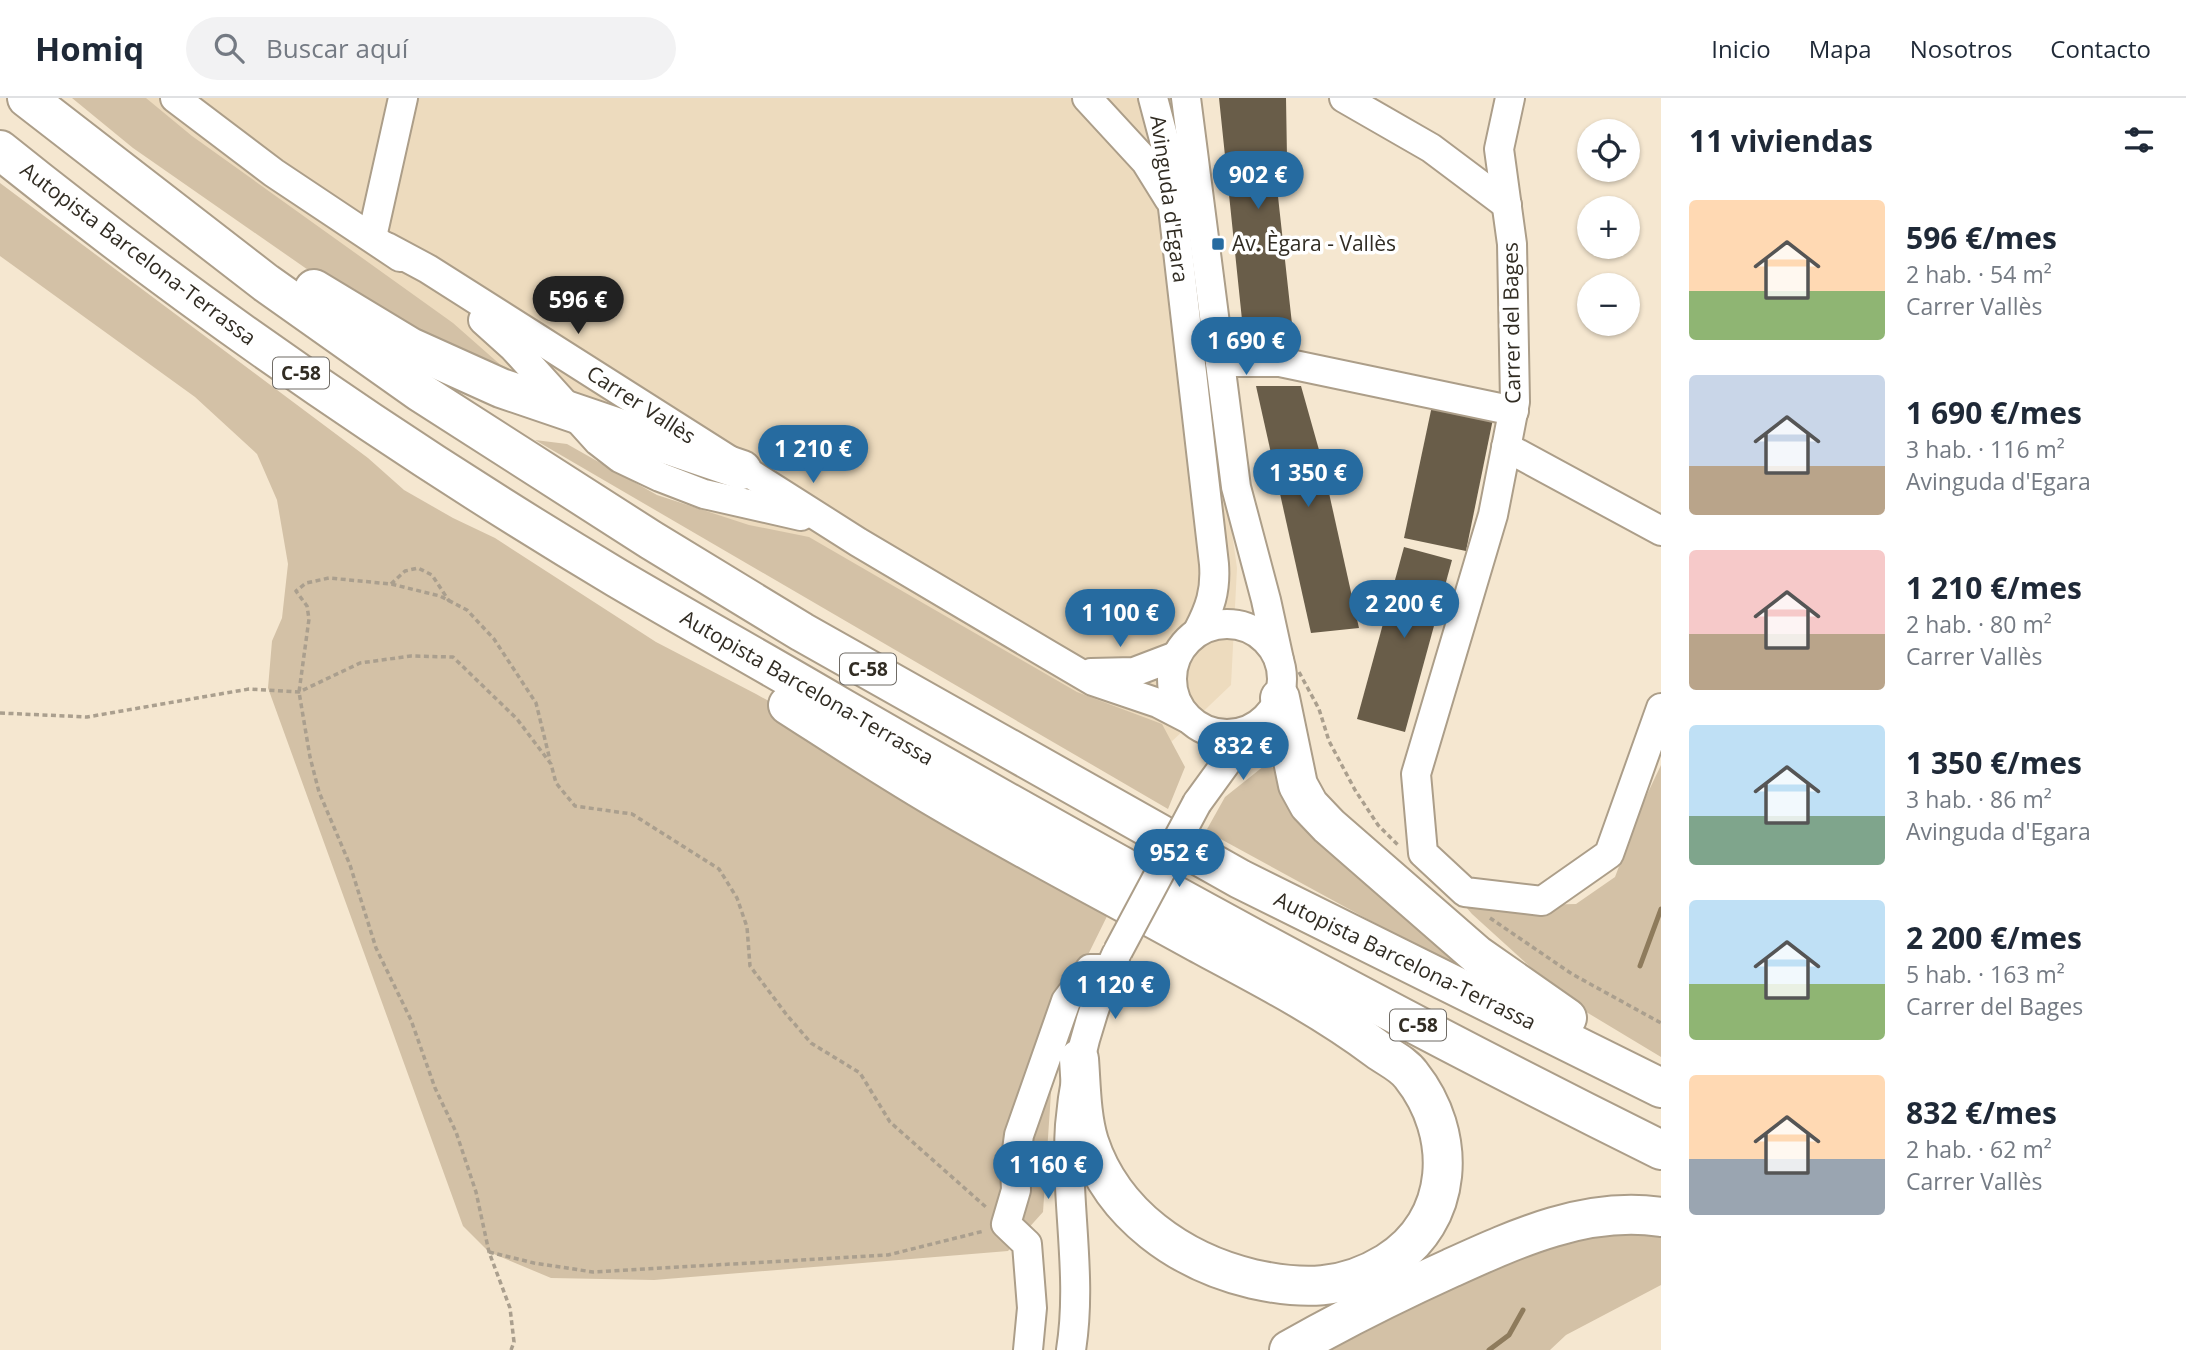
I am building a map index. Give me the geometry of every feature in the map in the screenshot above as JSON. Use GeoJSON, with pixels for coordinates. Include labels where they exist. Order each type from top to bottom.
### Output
{"type":"FeatureCollection","features":[{"type":"Feature","properties":{"kind":"highway","name":"Autopista Barcelona-Terrassa"},"geometry":{"type":"LineString","coordinates":[[27,98],[266,283],[420,392],[651,540],[802,632],[1240,879],[1661,1088]]}},
{"type":"Feature","properties":{"kind":"highway","name":"Autopista Barcelona-Terrassa"},"geometry":{"type":"LineString","coordinates":[[0,150],[71,208],[209,310],[398,439],[615,577],[1164,891],[1661,1150]]}},
{"type":"Feature","properties":{"kind":"highway"},"geometry":{"type":"LineString","coordinates":[[121,173],[410,347],[500,388],[742,470]]}},
{"type":"Feature","properties":{"kind":"highway"},"geometry":{"type":"LineString","coordinates":[[615,577],[743,677],[947,805],[1311,1004],[1409,1071],[1425,1095],[1444,1145],[1445,1170],[1427,1223],[1402,1254],[1368,1275],[1333,1284],[1295,1287],[1249,1278],[1190,1255],[1162,1241],[1140,1221],[1111,1185],[1090,1143],[1079,1059]]}},
{"type":"Feature","properties":{"kind":"highway"},"geometry":{"type":"LineString","coordinates":[[1285,676],[1298,785],[1309,805],[1329,826],[1511,981],[1574,1022],[1661,1069]]}},
{"type":"Feature","properties":{"kind":"highway"},"geometry":{"type":"LineString","coordinates":[[1289,1350],[1353,1314],[1515,1239],[1601,1216],[1661,1217]]}},
{"type":"Feature","properties":{"kind":"street","name":"Carrer Vallès"},"geometry":{"type":"LineString","coordinates":[[175,98],[274,173],[380,242],[437,275],[858,542],[1093,681],[1158,703],[1195,724]]}},
{"type":"Feature","properties":{"kind":"street"},"geometry":{"type":"LineString","coordinates":[[380,242],[403,98]]}},
{"type":"Feature","properties":{"kind":"street"},"geometry":{"type":"LineString","coordinates":[[1087,98],[1146,162],[1173,208]]}},
{"type":"Feature","properties":{"kind":"street","name":"Avinguda d'Egara"},"geometry":{"type":"LineString","coordinates":[[1153,98],[1166,147],[1214,564],[1212,604],[1198,631]]}},
{"type":"Feature","properties":{"kind":"street","name":"Avinguda d'Egara"},"geometry":{"type":"LineString","coordinates":[[1186,98],[1236,487],[1285,676]]}},
{"type":"Feature","properties":{"kind":"street"},"geometry":{"type":"LineString","coordinates":[[1344,98],[1431,148],[1507,205]]}},
{"type":"Feature","properties":{"kind":"street","name":"Carrer del Bages"},"geometry":{"type":"LineString","coordinates":[[1509,100],[1499,149],[1512,244],[1514,411],[1493,515],[1416,774],[1423,853],[1465,892],[1542,901],[1609,853],[1661,708]]}},
{"type":"Feature","properties":{"kind":"street","name":"Carrer Vallès"},"geometry":{"type":"LineString","coordinates":[[380,242],[513,347],[598,441],[620,458],[705,494],[796,514],[858,542]]}},
{"type":"Feature","properties":{"kind":"street"},"geometry":{"type":"LineString","coordinates":[[1220,362],[1280,362],[1514,411]]}},
{"type":"Feature","properties":{"kind":"street"},"geometry":{"type":"LineString","coordinates":[[1506,447],[1661,531]]}},
{"type":"Feature","properties":{"kind":"street"},"geometry":{"type":"LineString","coordinates":[[1071,1350],[1077,1283],[1070,1125],[1079,1059],[1091,1015],[1114,960],[1197,803],[1250,730],[1266,719],[1285,676],[1269,643],[1255,631],[1237,624],[1217,625],[1198,631],[1183,644],[1176,656],[1171,675],[1172,692],[1195,724],[1207,751],[1197,803]]}},
{"type":"Feature","properties":{"kind":"street","name":"Carrer Vallès"},"geometry":{"type":"LineString","coordinates":[[1064,664],[1097,674],[1116,674],[1148,668],[1176,656]]}},
{"type":"Feature","properties":{"kind":"street"},"geometry":{"type":"LineString","coordinates":[[1195,724],[1221,735],[1250,730]]}},
{"type":"Feature","properties":{"kind":"street"},"geometry":{"type":"LineString","coordinates":[[1028,1350],[1032,1308],[1027,1244],[1006,1224],[1016,1191],[1015,1165],[1019,1135],[1066,1001],[1090,969],[1114,960]]}},
{"type":"Feature","properties":{"kind":"path"},"geometry":{"type":"LineString","coordinates":[[391,584],[405,571],[418,568],[432,575],[450,601]]}},
{"type":"Feature","properties":{"kind":"path"},"geometry":{"type":"LineString","coordinates":[[511,1350],[514,1342],[510,1308],[489,1252],[476,1192],[456,1132],[435,1088],[411,1020],[376,948],[350,864],[319,792],[299,692],[309,619],[307,606],[296,592],[306,583],[329,578],[391,584],[450,601],[467,610],[494,639],[536,703],[556,783],[575,806],[632,814],[719,869],[737,898],[747,927],[750,965],[786,1014],[811,1043],[860,1073],[890,1122],[1006,1224]]}},
{"type":"Feature","properties":{"kind":"path"},"geometry":{"type":"LineString","coordinates":[[0,713],[87,718],[249,689],[299,692],[360,663],[411,656],[453,657],[517,719],[551,764]]}},
{"type":"Feature","properties":{"kind":"path"},"geometry":{"type":"LineString","coordinates":[[1285,676],[1315,699],[1329,741],[1355,790],[1378,825],[1404,851]]}},
{"type":"Feature","properties":{"kind":"path"},"geometry":{"type":"LineString","coordinates":[[1485,915],[1572,974],[1661,1023]]}},
{"type":"Feature","properties":{"kind":"path"},"geometry":{"type":"LineString","coordinates":[[489,1252],[534,1263],[593,1272],[735,1265],[888,1255],[963,1238],[1006,1224]]}},
{"type":"Feature","properties":{"kind":"shaded area"},"geometry":{"type":"Polygon","coordinates":[[[72,98],[146,98],[192,136],[453,323],[529,390],[403,336],[133,148],[72,98]]]}},
{"type":"Feature","properties":{"kind":"shaded area"},"geometry":{"type":"Polygon","coordinates":[[[98,98],[1170,98],[1237,568],[1231,685],[1167,746],[758,545],[334,275],[98,98]]]}},
{"type":"Feature","properties":{"kind":"shaded area"},"geometry":{"type":"Polygon","coordinates":[[[0,183],[368,458],[404,490],[495,538],[656,642],[756,694],[1118,894],[1079,973],[1053,1063],[1043,1212],[1008,1251],[654,1280],[551,1278],[489,1252],[463,1226],[268,688],[272,641],[282,618],[288,564],[277,500],[257,454],[195,397],[0,256],[0,183]]]}},
{"type":"Feature","properties":{"kind":"shaded area"},"geometry":{"type":"Polygon","coordinates":[[[535,440],[567,444],[657,495],[749,525],[809,537],[1077,692],[1162,724],[1185,767],[1168,809],[535,440]]]}},
{"type":"Feature","properties":{"kind":"shaded area"},"geometry":{"type":"Polygon","coordinates":[[[1269,762],[1322,844],[1468,974],[1206,831],[1225,797],[1269,762]]]}},
{"type":"Feature","properties":{"kind":"shaded area"},"geometry":{"type":"Polygon","coordinates":[[[1661,765],[1661,1057],[1568,1001],[1472,914],[1453,892],[1489,906],[1576,904],[1615,877],[1643,803],[1661,765]]]}},
{"type":"Feature","properties":{"kind":"shaded area"},"geometry":{"type":"Polygon","coordinates":[[[1599,1234],[1661,1234],[1661,1285],[1566,1335],[1550,1350],[1321,1350],[1520,1253],[1599,1234]]]}},
{"type":"Feature","properties":{"kind":"building"},"geometry":{"type":"Polygon","coordinates":[[[1219,98],[1286,98],[1287,158],[1274,160],[1293,333],[1244,339],[1219,98]]]}},
{"type":"Feature","properties":{"kind":"building"},"geometry":{"type":"Polygon","coordinates":[[[1256,386],[1301,386],[1321,457],[1359,628],[1311,633],[1256,386]]]}},
{"type":"Feature","properties":{"kind":"building"},"geometry":{"type":"Polygon","coordinates":[[[1433,401],[1494,414],[1466,551],[1404,538],[1433,401]]]}},
{"type":"Feature","properties":{"kind":"building"},"geometry":{"type":"Polygon","coordinates":[[[1404,547],[1452,560],[1405,732],[1357,719],[1404,547]]]}},
{"type":"Feature","properties":{"kind":"waterway"},"geometry":{"type":"LineString","coordinates":[[1640,966],[1661,909]]}},
{"type":"Feature","properties":{"kind":"waterway"},"geometry":{"type":"LineString","coordinates":[[1489,1350],[1509,1335],[1523,1310]]}},
{"type":"Feature","properties":{"kind":"place","name":"Av. Ègara - Vallès"},"geometry":{"type":"Point","coordinates":[1218,244]}}]}
